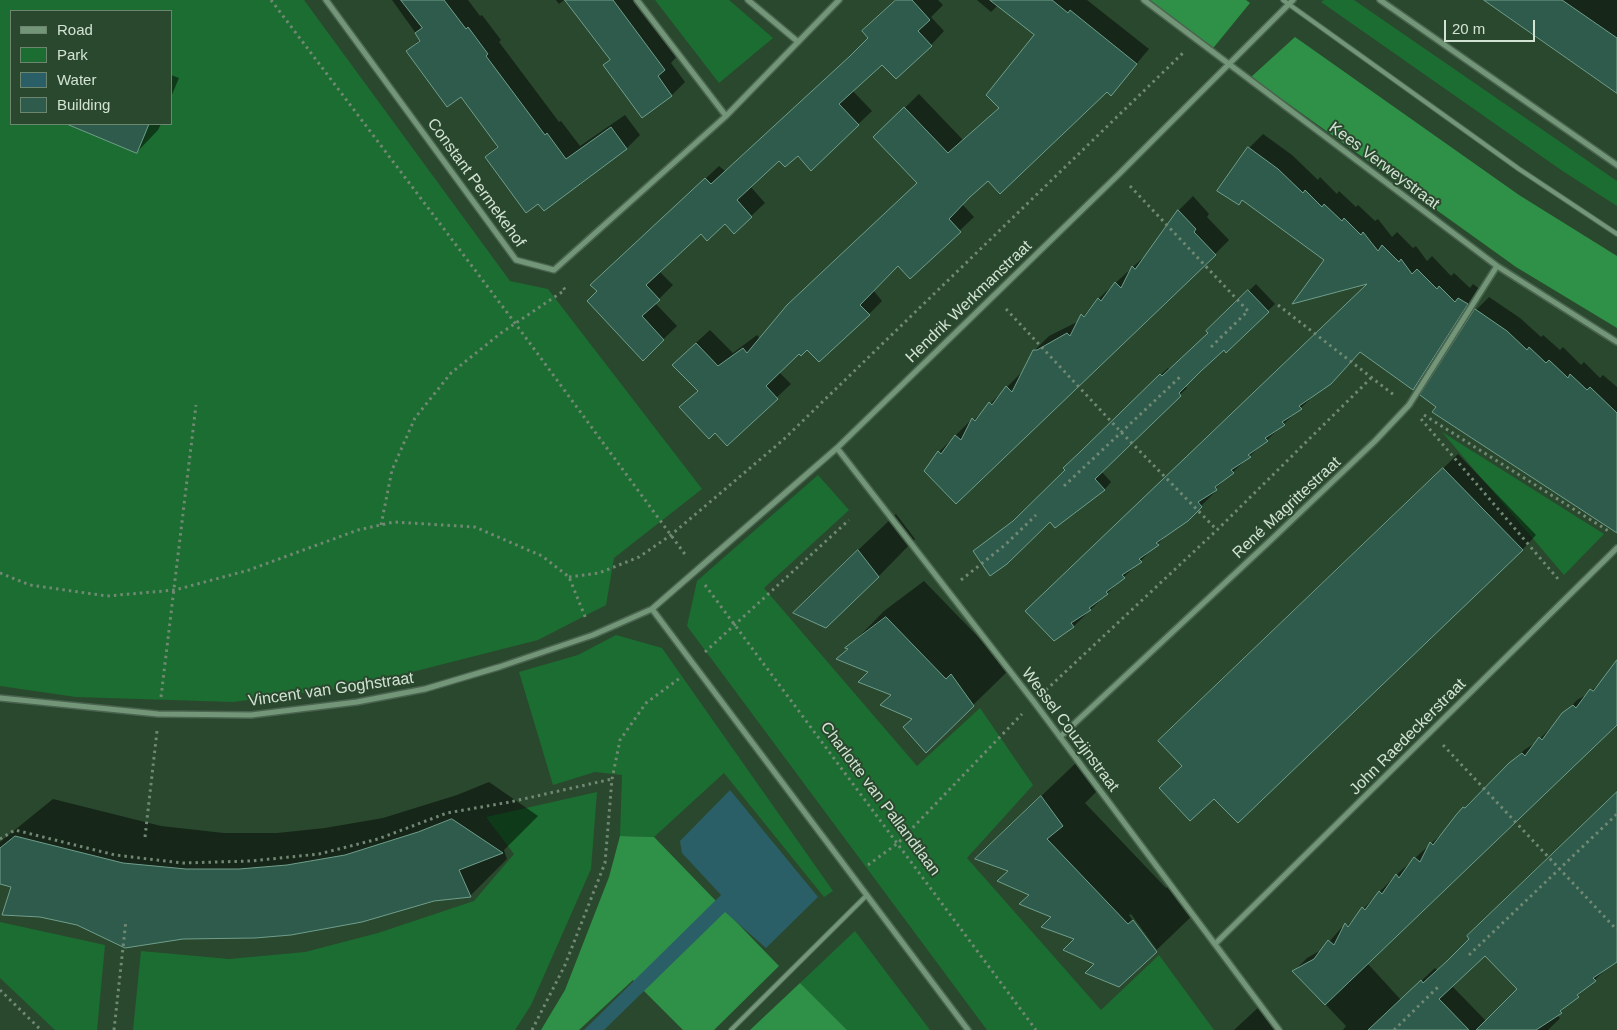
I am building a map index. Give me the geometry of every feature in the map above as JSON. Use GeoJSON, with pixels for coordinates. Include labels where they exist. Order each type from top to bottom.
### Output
{"type":"FeatureCollection","features":[{"type":"Feature","properties":{"kind":"street","name":"Constant Permekehof"},"geometry":{"type":"LineString","coordinates":[[326,0],[516,260],[554,270]]}},
{"type":"Feature","properties":{"kind":"street"},"geometry":{"type":"LineString","coordinates":[[637,0],[726,116]]}},
{"type":"Feature","properties":{"kind":"street"},"geometry":{"type":"LineString","coordinates":[[748,0],[797,41]]}},
{"type":"Feature","properties":{"kind":"street"},"geometry":{"type":"LineString","coordinates":[[554,270],[726,116],[839,0]]}},
{"type":"Feature","properties":{"kind":"street","name":"Kees Verweystraat"},"geometry":{"type":"LineString","coordinates":[[1144,0],[1497,266],[1617,342]]}},
{"type":"Feature","properties":{"kind":"street"},"geometry":{"type":"LineString","coordinates":[[1380,0],[1617,165]]}},
{"type":"Feature","properties":{"kind":"street","name":"Hendrik Werkmanstraat"},"geometry":{"type":"LineString","coordinates":[[652,609],[837,448],[1119,174],[1291,2]]}},
{"type":"Feature","properties":{"kind":"street","name":"René Magrittestraat"},"geometry":{"type":"LineString","coordinates":[[1060,737],[1286,526],[1375,441],[1409,405],[1497,266]]}},
{"type":"Feature","properties":{"kind":"street","name":"Wessel Couzijnstraat"},"geometry":{"type":"LineString","coordinates":[[837,448],[1034,702],[1279,1030]]}},
{"type":"Feature","properties":{"kind":"street","name":"John Raedeckerstraat"},"geometry":{"type":"LineString","coordinates":[[1215,944],[1617,548]]}},
{"type":"Feature","properties":{"kind":"street"},"geometry":{"type":"LineString","coordinates":[[652,609],[968,1030]]}},
{"type":"Feature","properties":{"kind":"street","name":"Vincent van Goghstraat"},"geometry":{"type":"LineString","coordinates":[[0,698],[158,714],[251,715],[357,702],[425,689],[499,667],[592,635],[652,609]]}},
{"type":"Feature","properties":{"kind":"lane"},"geometry":{"type":"LineString","coordinates":[[1283,0],[1291,2],[1519,169],[1617,234]]}},
{"type":"Feature","properties":{"kind":"lane"},"geometry":{"type":"LineString","coordinates":[[731,1030],[867,895]]}},
{"type":"Feature","properties":{"kind":"path","name":"Charlotte van Pallandtlaan"},"geometry":{"type":"LineString","coordinates":[[271,0],[515,323],[671,535],[703,582],[1036,1030]]}},
{"type":"Feature","properties":{"kind":"path"},"geometry":{"type":"LineString","coordinates":[[569,577],[599,573],[639,557],[671,535],[783,440],[1196,40]]}},
{"type":"Feature","properties":{"kind":"path"},"geometry":{"type":"LineString","coordinates":[[1119,174],[1248,311],[1210,348]]}},
{"type":"Feature","properties":{"kind":"path"},"geometry":{"type":"LineString","coordinates":[[381,525],[392,470],[415,418],[451,373],[515,323],[565,290],[554,270]]}},
{"type":"Feature","properties":{"kind":"path"},"geometry":{"type":"LineString","coordinates":[[994,295],[1121,432],[1217,530]]}},
{"type":"Feature","properties":{"kind":"path"},"geometry":{"type":"LineString","coordinates":[[1278,305],[1371,378],[1409,405],[1617,536]]}},
{"type":"Feature","properties":{"kind":"path"},"geometry":{"type":"LineString","coordinates":[[1064,486],[1180,378]]}},
{"type":"Feature","properties":{"kind":"path"},"geometry":{"type":"LineString","coordinates":[[853,876],[898,843],[1034,702],[1217,530],[1371,378]]}},
{"type":"Feature","properties":{"kind":"path"},"geometry":{"type":"LineString","coordinates":[[145,837],[158,714],[175,590],[196,405]]}},
{"type":"Feature","properties":{"kind":"path"},"geometry":{"type":"LineString","coordinates":[[1409,405],[1570,593]]}},
{"type":"Feature","properties":{"kind":"path"},"geometry":{"type":"LineString","coordinates":[[947,591],[1005,545],[1036,515]]}},
{"type":"Feature","properties":{"kind":"path"},"geometry":{"type":"LineString","coordinates":[[532,1030],[565,965],[605,864],[612,779],[620,740],[646,703],[685,674],[734,624],[848,520]]}},
{"type":"Feature","properties":{"kind":"path"},"geometry":{"type":"LineString","coordinates":[[0,573],[30,585],[107,596],[175,590],[249,570],[358,530],[394,522],[476,527],[542,556],[569,577],[592,635]]}},
{"type":"Feature","properties":{"kind":"path"},"geometry":{"type":"LineString","coordinates":[[1431,732],[1617,930]]}},
{"type":"Feature","properties":{"kind":"path"},"geometry":{"type":"LineString","coordinates":[[0,839],[15,830],[115,855],[183,863],[261,860],[319,854],[378,839],[447,813],[510,802],[612,779]]}},
{"type":"Feature","properties":{"kind":"path"},"geometry":{"type":"LineString","coordinates":[[1469,955],[1617,814]]}},
{"type":"Feature","properties":{"kind":"path"},"geometry":{"type":"LineString","coordinates":[[114,1030],[126,920]]}},
{"type":"Feature","properties":{"kind":"path"},"geometry":{"type":"LineString","coordinates":[[1394,1030],[1439,986]]}},
{"type":"Feature","properties":{"kind":"path"},"geometry":{"type":"LineString","coordinates":[[0,990],[41,1030]]}},
{"type":"Feature","properties":{"kind":"green space"},"geometry":{"type":"Polygon","coordinates":[[[0,0],[304,0],[510,281],[548,289],[702,489],[614,558],[606,605],[538,640],[357,686],[233,702],[76,697],[0,686],[0,0]]]}},
{"type":"Feature","properties":{"kind":"green space"},"geometry":{"type":"Polygon","coordinates":[[[655,0],[729,0],[773,38],[719,83],[655,0]]]}},
{"type":"Feature","properties":{"kind":"green space"},"geometry":{"type":"Polygon","coordinates":[[[1150,0],[1246,0],[1250,3],[1210,52],[1150,0]]]}},
{"type":"Feature","properties":{"kind":"green space"},"geometry":{"type":"Polygon","coordinates":[[[1324,0],[1354,0],[1617,181],[1617,206],[1561,170],[1321,2],[1324,0]]]}},
{"type":"Feature","properties":{"kind":"green space"},"geometry":{"type":"Polygon","coordinates":[[[1295,37],[1519,195],[1617,256],[1617,328],[1516,267],[1251,77],[1295,37]]]}},
{"type":"Feature","properties":{"kind":"green space"},"geometry":{"type":"Polygon","coordinates":[[[1442,432],[1604,534],[1564,575],[1442,432]]]}},
{"type":"Feature","properties":{"kind":"green space"},"geometry":{"type":"Polygon","coordinates":[[[818,475],[849,510],[764,588],[917,766],[980,708],[1033,785],[967,858],[1101,1010],[1159,955],[1214,1030],[987,1030],[687,626],[697,581],[818,475]]]}},
{"type":"Feature","properties":{"kind":"green space"},"geometry":{"type":"Polygon","coordinates":[[[616,635],[662,648],[833,891],[824,897],[724,773],[654,837],[620,836],[622,775],[595,772],[553,785],[519,672],[578,655],[616,635]]]}},
{"type":"Feature","properties":{"kind":"green space"},"geometry":{"type":"Polygon","coordinates":[[[597,792],[591,869],[531,1005],[515,1030],[133,1030],[141,951],[229,959],[305,952],[378,933],[474,901],[514,854],[486,817],[597,792]]]}},
{"type":"Feature","properties":{"kind":"green space"},"geometry":{"type":"Polygon","coordinates":[[[620,836],[654,837],[779,966],[714,1030],[683,1030],[633,980],[579,1030],[541,1030],[565,990],[609,877],[620,836]]]}},
{"type":"Feature","properties":{"kind":"green space"},"geometry":{"type":"Polygon","coordinates":[[[0,922],[105,945],[97,1030],[55,1030],[0,978],[0,922]]]}},
{"type":"Feature","properties":{"kind":"green space"},"geometry":{"type":"Polygon","coordinates":[[[855,931],[930,1030],[847,1030],[800,983],[855,931]]]}},
{"type":"Feature","properties":{"kind":"green space"},"geometry":{"type":"Polygon","coordinates":[[[800,983],[847,1030],[750,1030],[800,983]]]}},
{"type":"Feature","properties":{"kind":"water"},"geometry":{"type":"Polygon","coordinates":[[[730,790],[818,897],[766,948],[725,912],[604,1030],[584,1030],[721,895],[682,853],[680,841],[730,790]]]}},
{"type":"Feature","properties":{"kind":"building"},"geometry":{"type":"Polygon","coordinates":[[[401,0],[444,0],[466,29],[468,27],[488,54],[486,56],[545,135],[547,133],[566,159],[611,127],[627,149],[544,211],[538,204],[526,213],[485,157],[498,147],[461,97],[447,107],[406,51],[420,41],[415,33],[422,28],[401,0]]]}},
{"type":"Feature","properties":{"kind":"building"},"geometry":{"type":"Polygon","coordinates":[[[565,0],[613,0],[665,70],[658,76],[672,96],[642,118],[603,65],[610,60],[565,0]]]}},
{"type":"Feature","properties":{"kind":"building"},"geometry":{"type":"Polygon","coordinates":[[[896,0],[912,0],[930,20],[918,31],[932,46],[896,79],[882,65],[839,104],[859,125],[811,171],[798,156],[785,167],[779,161],[737,200],[752,217],[734,234],[725,224],[707,241],[701,234],[646,285],[660,300],[642,316],[664,340],[643,361],[587,301],[597,291],[590,285],[705,178],[711,184],[850,56],[868,38],[862,31],[896,0]]]}},
{"type":"Feature","properties":{"kind":"building"},"geometry":{"type":"Polygon","coordinates":[[[990,0],[1052,0],[1068,13],[1070,10],[1137,64],[1111,96],[1107,92],[1000,194],[988,181],[970,197],[949,219],[961,232],[910,279],[898,266],[860,305],[870,315],[819,362],[807,350],[801,356],[799,354],[766,386],[778,399],[727,446],[715,433],[709,439],[679,407],[698,391],[672,365],[696,343],[718,366],[743,348],[747,353],[787,305],[917,183],[873,137],[904,107],[948,153],[999,108],[986,95],[1034,35],[990,0]]]}},
{"type":"Feature","properties":{"kind":"building"},"geometry":{"type":"Polygon","coordinates":[[[1484,0],[1562,0],[1617,38],[1617,93],[1484,0]]]}},
{"type":"Feature","properties":{"kind":"building"},"geometry":{"type":"Polygon","coordinates":[[[69,125],[149,125],[137,153],[69,125]]]}},
{"type":"Feature","properties":{"kind":"building"},"geometry":{"type":"Polygon","coordinates":[[[1248,147],[1278,169],[1303,193],[1305,190],[1322,207],[1324,204],[1342,221],[1344,218],[1361,235],[1363,232],[1378,251],[1382,245],[1399,262],[1401,259],[1412,274],[1417,269],[1437,289],[1439,286],[1455,302],[1458,298],[1468,304],[1413,390],[1360,352],[1331,384],[1299,406],[1302,409],[1282,422],[1285,425],[1265,438],[1268,441],[1248,455],[1251,457],[1231,470],[1234,473],[1215,487],[1217,490],[1198,502],[1202,507],[1188,521],[1156,543],[1159,545],[1139,559],[1142,562],[1122,575],[1125,578],[1089,608],[1091,610],[1071,623],[1074,627],[1054,641],[1025,611],[1367,284],[1292,304],[1324,260],[1242,200],[1239,205],[1217,191],[1248,147]]]}},
{"type":"Feature","properties":{"kind":"building"},"geometry":{"type":"Polygon","coordinates":[[[1178,210],[1196,229],[1194,232],[1216,255],[956,504],[924,471],[938,451],[941,454],[955,435],[961,440],[972,418],[975,421],[989,402],[992,405],[1006,386],[1012,392],[1033,350],[1037,350],[1067,333],[1070,336],[1081,314],[1084,317],[1098,298],[1101,301],[1115,282],[1121,288],[1132,266],[1135,269],[1178,210]]]}},
{"type":"Feature","properties":{"kind":"building"},"geometry":{"type":"Polygon","coordinates":[[[1248,290],[1269,312],[1226,353],[1224,350],[1201,371],[1179,393],[1181,396],[1095,479],[1105,490],[1055,528],[1050,522],[1007,564],[990,576],[973,551],[1013,521],[1065,470],[1063,468],[1160,374],[1162,376],[1208,333],[1206,331],[1248,290]]]}},
{"type":"Feature","properties":{"kind":"building"},"geometry":{"type":"Polygon","coordinates":[[[1475,309],[1507,331],[1527,350],[1529,347],[1546,363],[1549,360],[1568,378],[1570,374],[1587,390],[1590,387],[1617,413],[1617,533],[1432,412],[1436,407],[1420,395],[1475,309]]]}},
{"type":"Feature","properties":{"kind":"building"},"geometry":{"type":"Polygon","coordinates":[[[1443,468],[1523,550],[1238,823],[1214,799],[1190,821],[1159,788],[1182,766],[1158,741],[1443,468]]]}},
{"type":"Feature","properties":{"kind":"building"},"geometry":{"type":"Polygon","coordinates":[[[858,550],[879,577],[826,628],[793,613],[858,550]]]}},
{"type":"Feature","properties":{"kind":"building"},"geometry":{"type":"Polygon","coordinates":[[[886,617],[946,679],[951,674],[974,706],[926,753],[903,727],[912,719],[880,705],[891,695],[858,682],[868,672],[836,659],[848,649],[845,648],[886,617]]]}},
{"type":"Feature","properties":{"kind":"building"},"geometry":{"type":"Polygon","coordinates":[[[1617,660],[1617,725],[1325,1005],[1292,971],[1314,959],[1328,940],[1334,945],[1345,923],[1348,927],[1362,907],[1365,910],[1379,891],[1382,894],[1396,874],[1399,878],[1414,857],[1420,862],[1430,842],[1433,845],[1463,807],[1465,808],[1509,763],[1522,753],[1525,756],[1539,737],[1542,740],[1562,713],[1573,705],[1576,708],[1590,689],[1593,691],[1617,660]]]}},
{"type":"Feature","properties":{"kind":"building"},"geometry":{"type":"Polygon","coordinates":[[[1617,792],[1617,962],[1593,978],[1596,981],[1560,1011],[1562,1013],[1536,1030],[1476,1030],[1517,989],[1485,956],[1439,999],[1469,1030],[1368,1030],[1421,980],[1423,983],[1447,961],[1469,939],[1467,936],[1617,792]]]}},
{"type":"Feature","properties":{"kind":"building"},"geometry":{"type":"Polygon","coordinates":[[[1041,796],[1063,826],[1047,839],[1128,924],[1133,920],[1157,952],[1119,987],[1085,973],[1094,964],[1063,950],[1074,939],[1041,927],[1051,917],[1019,904],[1029,895],[997,881],[1008,871],[975,859],[1041,796]]]}},
{"type":"Feature","properties":{"kind":"building"},"geometry":{"type":"Polygon","coordinates":[[[452,819],[503,853],[459,870],[471,897],[434,901],[362,922],[291,935],[255,938],[183,939],[125,948],[77,925],[40,917],[2,915],[11,887],[0,884],[0,848],[15,836],[123,863],[186,869],[239,869],[287,865],[345,855],[452,819]]]}}]}
